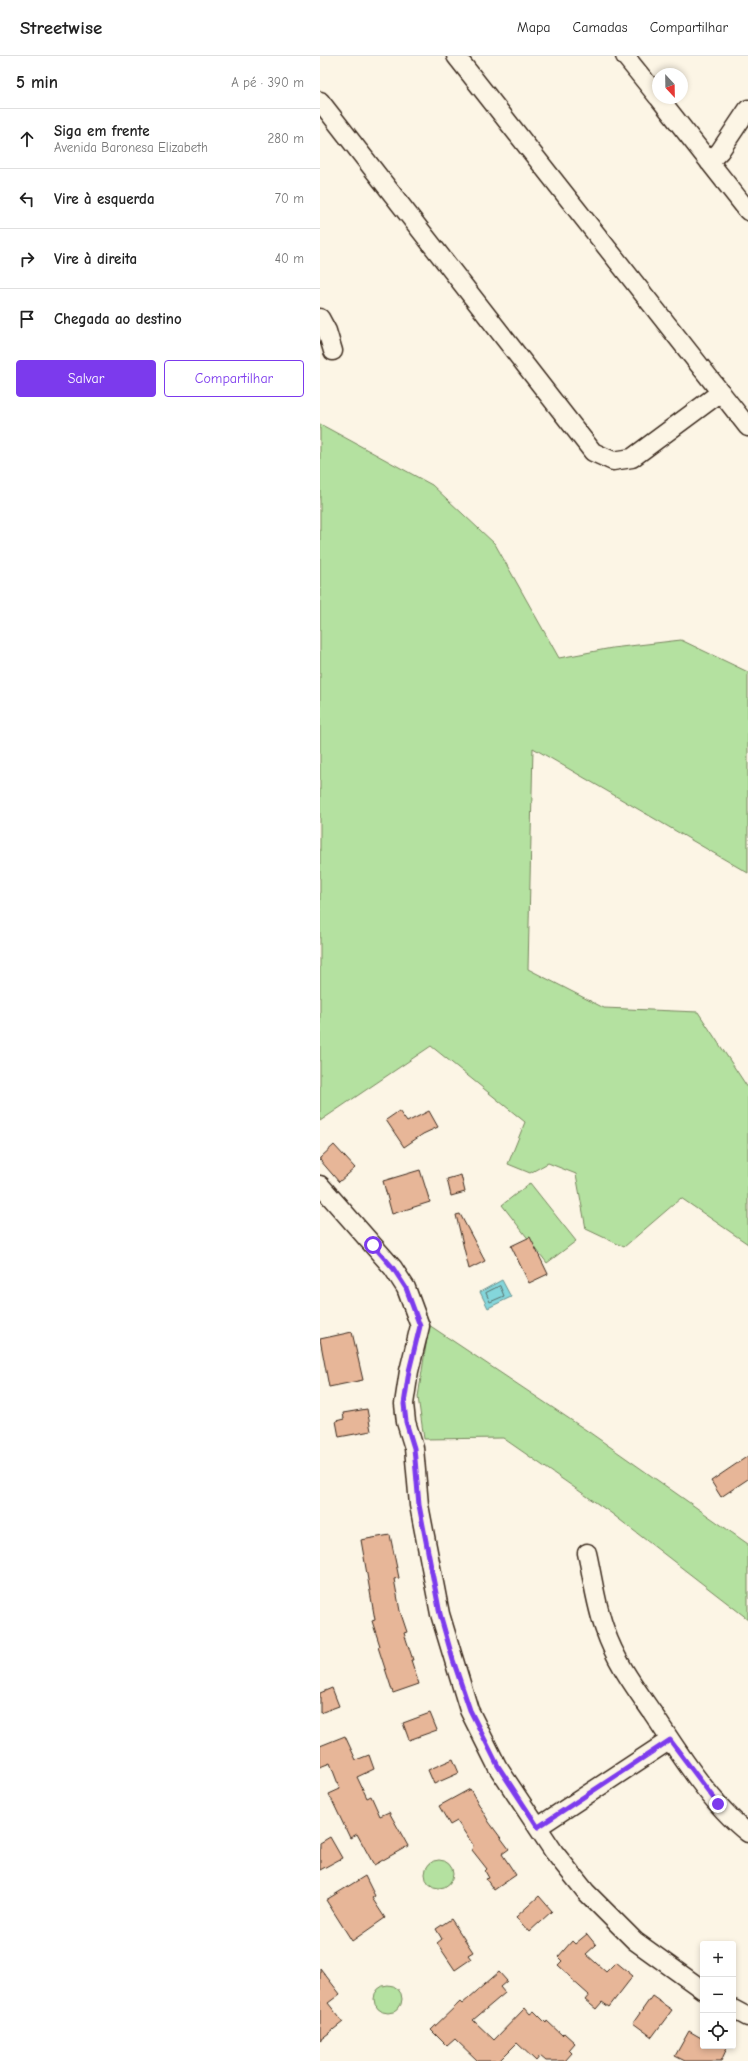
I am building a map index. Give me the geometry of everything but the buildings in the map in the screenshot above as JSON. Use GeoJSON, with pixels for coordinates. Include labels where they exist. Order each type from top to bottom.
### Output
{"type":"FeatureCollection","features":[{"type":"Feature","properties":{"kind":"street"},"geometry":{"type":"LineString","coordinates":[[456,56],[748,427]]}},
{"type":"Feature","properties":{"kind":"street"},"geometry":{"type":"LineString","coordinates":[[625,56],[652,90]]}},
{"type":"Feature","properties":{"kind":"street"},"geometry":{"type":"LineString","coordinates":[[320,101],[593,452],[613,461],[632,458],[720,392]]}},
{"type":"Feature","properties":{"kind":"street"},"geometry":{"type":"LineString","coordinates":[[663,104],[748,211]]}},
{"type":"Feature","properties":{"kind":"street"},"geometry":{"type":"LineString","coordinates":[[709,162],[720,151],[748,109]]}},
{"type":"Feature","properties":{"kind":"street"},"geometry":{"type":"LineString","coordinates":[[320,318],[327,331],[333,351]]}},
{"type":"Feature","properties":{"kind":"street"},"geometry":{"type":"LineString","coordinates":[[320,1185],[393,1268],[406,1288],[420,1326],[409,1371],[404,1404],[406,1422],[414,1448],[419,1505],[440,1614],[470,1710],[498,1766],[554,1852],[586,1892],[635,1941],[700,1988]]}},
{"type":"Feature","properties":{"kind":"street"},"geometry":{"type":"LineString","coordinates":[[587,1553],[604,1630],[613,1651],[626,1674],[670,1740],[718,1804],[748,1833]]}},
{"type":"Feature","properties":{"kind":"street"},"geometry":{"type":"LineString","coordinates":[[538,1827],[670,1740]]}},
{"type":"Feature","properties":{"kind":"street"},"geometry":{"type":"LineString","coordinates":[[736,2011],[748,2017]]}},
{"type":"Feature","properties":{"kind":"green space"},"geometry":{"type":"Polygon","coordinates":[[[320,424],[432,485],[495,544],[559,658],[612,648],[681,640],[748,672],[748,873],[533,748],[528,969],[604,1008],[698,1012],[748,1088],[748,1244],[681,1198],[624,1247],[586,1229],[576,1174],[548,1163],[530,1173],[508,1164],[525,1122],[431,1046],[320,1121],[320,424]]]}},
{"type":"Feature","properties":{"kind":"green space"},"geometry":{"type":"Polygon","coordinates":[[[530,1183],[576,1241],[547,1263],[502,1205],[530,1183]]]}},
{"type":"Feature","properties":{"kind":"green space"},"geometry":{"type":"Polygon","coordinates":[[[429,1325],[589,1432],[748,1544],[748,1619],[611,1513],[503,1438],[424,1439],[418,1397],[429,1325]]]}},
{"type":"Feature","properties":{"kind":"green space"},"geometry":{"type":"Polygon","coordinates":[[[439,1860],[449,1864],[453,1874],[449,1884],[439,1888],[429,1884],[425,1874],[429,1864],[439,1860]]]}},
{"type":"Feature","properties":{"kind":"green space"},"geometry":{"type":"Polygon","coordinates":[[[388,1985],[398,1989],[402,1999],[398,2009],[388,2013],[378,2009],[374,1999],[378,1989],[388,1985]]]}},
{"type":"Feature","properties":{"kind":"water"},"geometry":{"type":"Polygon","coordinates":[[[502,1280],[511,1297],[488,1308],[480,1292],[502,1280]]]}},
{"type":"Feature","properties":{"kind":"route"},"geometry":{"type":"LineString","coordinates":[[373,1245],[393,1268],[406,1288],[420,1326],[409,1371],[404,1404],[406,1422],[414,1448],[419,1505],[440,1614],[453,1660],[470,1710],[498,1766],[538,1827],[670,1740],[718,1804]]}}]}
